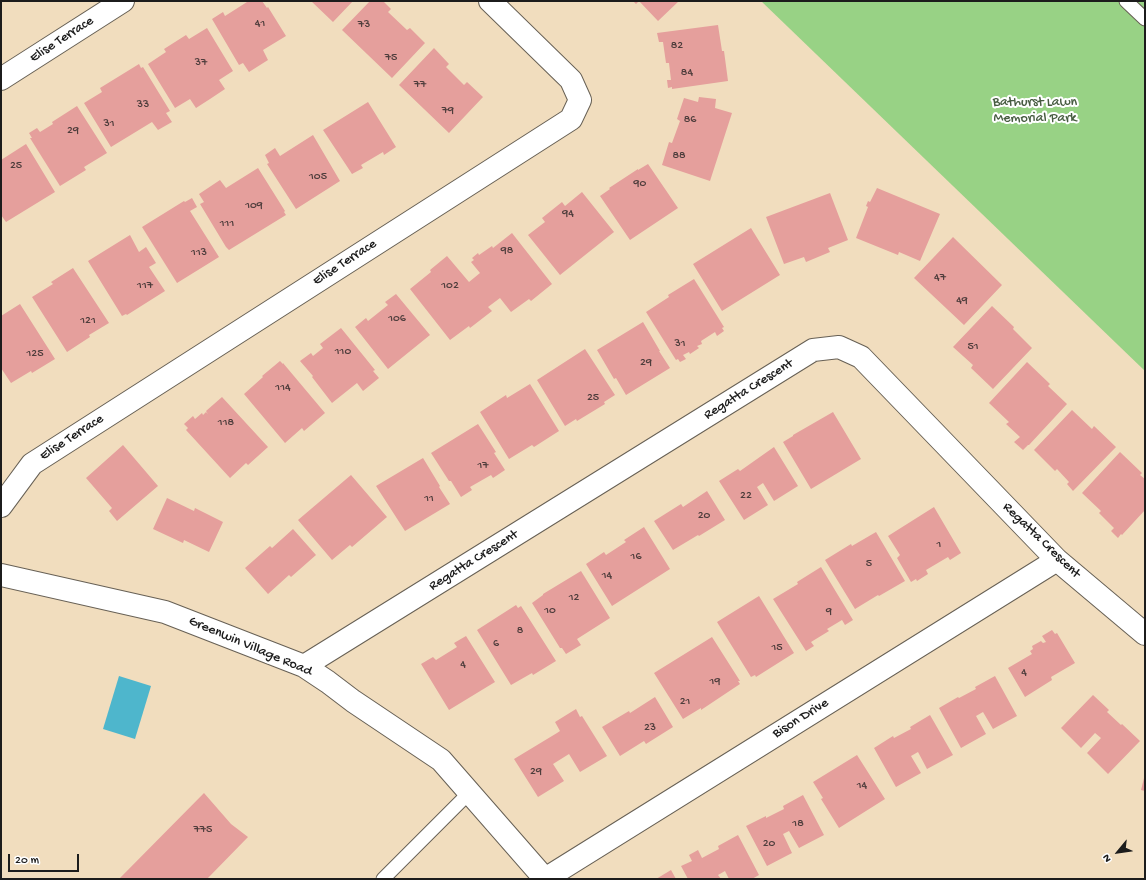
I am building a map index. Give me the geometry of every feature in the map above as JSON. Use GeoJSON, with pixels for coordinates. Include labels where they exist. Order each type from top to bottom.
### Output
{"type":"FeatureCollection","features":[{"type":"Feature","properties":{"kind":"street","name":"Elise Terrace"},"geometry":{"type":"LineString","coordinates":[[1,79],[123,1]]}},
{"type":"Feature","properties":{"kind":"street","name":"Elise Terrace"},"geometry":{"type":"LineString","coordinates":[[1,506],[32,464],[571,119],[580,100],[571,80],[490,1]]}},
{"type":"Feature","properties":{"kind":"street","name":"Regatta Crescent"},"geometry":{"type":"LineString","coordinates":[[304,666],[813,350],[839,347],[861,357],[1057,560],[1145,634]]}},
{"type":"Feature","properties":{"kind":"street","name":"Bison Drive"},"geometry":{"type":"LineString","coordinates":[[545,879],[1057,560]]}},
{"type":"Feature","properties":{"kind":"street","name":"Greenwin Village Road"},"geometry":{"type":"LineString","coordinates":[[1,575],[165,612],[304,666],[441,760],[545,879]]}},
{"type":"Feature","properties":{"kind":"lane"},"geometry":{"type":"LineString","coordinates":[[1126,1],[1145,19]]}},
{"type":"Feature","properties":{"kind":"lane"},"geometry":{"type":"LineString","coordinates":[[383,879],[470,793]]}},
{"type":"Feature","properties":{"kind":"green space","name":"Bathurst Lawn Memorial Park"},"geometry":{"type":"Polygon","coordinates":[[[761,1],[1145,1],[1145,371],[761,1]]]}},
{"type":"Feature","properties":{"kind":"water"},"geometry":{"type":"Polygon","coordinates":[[[119,676],[151,686],[135,739],[103,729],[119,676]]]}},
{"type":"Feature","properties":{"kind":"building"},"geometry":{"type":"Polygon","coordinates":[[[247,1],[262,1],[267,8],[268,7],[286,36],[263,50],[268,60],[249,72],[243,63],[239,65],[212,19],[223,12],[225,16],[247,1]]]}},
{"type":"Feature","properties":{"kind":"building"},"geometry":{"type":"Polygon","coordinates":[[[311,1],[353,1],[333,22],[311,1]]]}},
{"type":"Feature","properties":{"kind":"building"},"geometry":{"type":"Polygon","coordinates":[[[370,1],[383,1],[391,9],[388,12],[407,30],[410,28],[425,43],[392,78],[342,30],[370,1]]]}},
{"type":"Feature","properties":{"kind":"building"},"geometry":{"type":"Polygon","coordinates":[[[639,1],[679,1],[658,21],[639,1]]]}},
{"type":"Feature","properties":{"kind":"building"},"geometry":{"type":"Polygon","coordinates":[[[718,25],[722,51],[724,51],[728,81],[672,89],[672,87],[668,88],[667,80],[671,80],[669,63],[666,63],[663,42],[659,42],[657,33],[718,25]]]}},
{"type":"Feature","properties":{"kind":"building"},"geometry":{"type":"Polygon","coordinates":[[[207,28],[233,71],[219,80],[225,89],[196,108],[190,99],[175,108],[148,64],[166,52],[164,49],[186,35],[189,39],[207,28]]]}},
{"type":"Feature","properties":{"kind":"building"},"geometry":{"type":"Polygon","coordinates":[[[434,48],[449,64],[446,67],[464,85],[467,82],[483,97],[449,133],[399,85],[434,48]]]}},
{"type":"Feature","properties":{"kind":"building"},"geometry":{"type":"Polygon","coordinates":[[[139,64],[141,68],[143,67],[170,111],[166,113],[172,122],[158,130],[152,122],[111,147],[84,103],[102,92],[100,88],[139,64]]]}},
{"type":"Feature","properties":{"kind":"building"},"geometry":{"type":"Polygon","coordinates":[[[699,97],[716,99],[715,108],[732,113],[710,181],[662,165],[669,142],[672,143],[680,121],[677,119],[684,98],[698,102],[699,97]]]}},
{"type":"Feature","properties":{"kind":"building"},"geometry":{"type":"Polygon","coordinates":[[[368,102],[396,147],[384,155],[383,152],[361,165],[363,168],[352,174],[323,130],[368,102]]]}},
{"type":"Feature","properties":{"kind":"building"},"geometry":{"type":"Polygon","coordinates":[[[77,106],[107,153],[84,167],[86,170],[60,186],[30,138],[32,138],[29,133],[37,128],[40,132],[53,124],[52,122],[77,106]]]}},
{"type":"Feature","properties":{"kind":"building"},"geometry":{"type":"Polygon","coordinates":[[[313,135],[340,181],[296,209],[267,164],[269,163],[265,155],[275,148],[280,156],[313,135]]]}},
{"type":"Feature","properties":{"kind":"building"},"geometry":{"type":"Polygon","coordinates":[[[26,144],[55,192],[6,222],[1,215],[1,160],[26,144]]]}},
{"type":"Feature","properties":{"kind":"building"},"geometry":{"type":"Polygon","coordinates":[[[648,164],[678,208],[630,240],[600,196],[610,189],[609,188],[648,164]]]}},
{"type":"Feature","properties":{"kind":"building"},"geometry":{"type":"Polygon","coordinates":[[[258,168],[286,215],[229,250],[200,204],[204,202],[199,194],[220,180],[226,188],[258,168]]]}},
{"type":"Feature","properties":{"kind":"building"},"geometry":{"type":"Polygon","coordinates":[[[877,188],[940,214],[920,261],[899,252],[898,255],[856,238],[868,207],[866,206],[868,201],[870,202],[877,188]]]}},
{"type":"Feature","properties":{"kind":"building"},"geometry":{"type":"Polygon","coordinates":[[[582,192],[614,232],[560,275],[528,235],[545,222],[542,218],[562,202],[565,206],[582,192]]]}},
{"type":"Feature","properties":{"kind":"building"},"geometry":{"type":"Polygon","coordinates":[[[830,193],[848,240],[828,248],[830,252],[806,262],[804,257],[784,264],[766,217],[830,193]]]}},
{"type":"Feature","properties":{"kind":"building"},"geometry":{"type":"Polygon","coordinates":[[[192,198],[197,207],[190,211],[219,257],[177,283],[142,227],[184,201],[185,202],[192,198]]]}},
{"type":"Feature","properties":{"kind":"building"},"geometry":{"type":"Polygon","coordinates":[[[751,228],[780,275],[722,311],[693,264],[751,228]]]}},
{"type":"Feature","properties":{"kind":"building"},"geometry":{"type":"Polygon","coordinates":[[[512,233],[552,284],[531,301],[529,299],[511,312],[500,298],[488,307],[492,311],[470,328],[469,326],[450,340],[410,289],[431,272],[430,270],[447,256],[469,282],[480,273],[471,262],[474,260],[472,258],[478,253],[479,255],[492,246],[493,248],[512,233]]]}},
{"type":"Feature","properties":{"kind":"building"},"geometry":{"type":"Polygon","coordinates":[[[130,235],[139,252],[146,247],[156,263],[149,267],[165,291],[127,315],[122,316],[88,261],[130,235]]]}},
{"type":"Feature","properties":{"kind":"building"},"geometry":{"type":"Polygon","coordinates":[[[953,237],[1002,285],[964,325],[914,278],[953,237]]]}},
{"type":"Feature","properties":{"kind":"building"},"geometry":{"type":"Polygon","coordinates":[[[73,268],[109,323],[89,335],[90,337],[67,352],[32,297],[53,284],[51,282],[73,268]]]}},
{"type":"Feature","properties":{"kind":"building"},"geometry":{"type":"Polygon","coordinates":[[[694,279],[724,327],[722,328],[724,331],[717,336],[715,332],[701,341],[702,344],[697,346],[699,348],[690,354],[689,352],[683,355],[686,359],[680,362],[678,359],[676,360],[646,312],[669,297],[668,295],[694,279]]]}},
{"type":"Feature","properties":{"kind":"building"},"geometry":{"type":"Polygon","coordinates":[[[396,294],[430,335],[388,369],[355,327],[366,318],[368,321],[388,305],[385,302],[396,294]]]}},
{"type":"Feature","properties":{"kind":"building"},"geometry":{"type":"Polygon","coordinates":[[[20,304],[55,359],[32,373],[31,371],[11,383],[1,368],[1,316],[20,304]]]}},
{"type":"Feature","properties":{"kind":"building"},"geometry":{"type":"Polygon","coordinates":[[[992,306],[1014,327],[1013,329],[1032,348],[993,389],[971,368],[973,365],[953,347],[992,306]]]}},
{"type":"Feature","properties":{"kind":"building"},"geometry":{"type":"Polygon","coordinates":[[[643,322],[670,368],[626,395],[616,378],[614,379],[597,350],[643,322]]]}},
{"type":"Feature","properties":{"kind":"building"},"geometry":{"type":"Polygon","coordinates":[[[341,328],[375,370],[373,371],[379,378],[363,391],[357,383],[332,403],[312,377],[313,376],[300,361],[311,353],[313,356],[323,348],[320,344],[341,328]]]}},
{"type":"Feature","properties":{"kind":"building"},"geometry":{"type":"Polygon","coordinates":[[[585,349],[615,395],[604,402],[605,404],[577,421],[576,419],[565,426],[537,380],[585,349]]]}},
{"type":"Feature","properties":{"kind":"building"},"geometry":{"type":"Polygon","coordinates":[[[280,361],[325,413],[304,431],[302,428],[285,443],[244,394],[280,361]]]}},
{"type":"Feature","properties":{"kind":"building"},"geometry":{"type":"Polygon","coordinates":[[[1027,362],[1050,384],[1048,386],[1067,404],[1023,450],[1014,442],[1020,437],[1006,424],[1009,422],[989,403],[1027,362]]]}},
{"type":"Feature","properties":{"kind":"building"},"geometry":{"type":"Polygon","coordinates":[[[530,384],[559,431],[534,447],[532,445],[509,459],[480,412],[506,395],[507,398],[530,384]]]}},
{"type":"Feature","properties":{"kind":"building"},"geometry":{"type":"Polygon","coordinates":[[[222,397],[268,447],[248,465],[246,463],[230,478],[186,430],[188,428],[184,424],[193,416],[195,419],[202,413],[203,415],[206,412],[208,414],[206,411],[222,397]]]}},
{"type":"Feature","properties":{"kind":"building"},"geometry":{"type":"Polygon","coordinates":[[[1072,410],[1092,429],[1094,426],[1116,447],[1073,491],[1067,484],[1069,482],[1057,469],[1055,471],[1034,450],[1072,410]]]}},
{"type":"Feature","properties":{"kind":"building"},"geometry":{"type":"Polygon","coordinates":[[[833,412],[861,459],[811,489],[783,442],[833,412]]]}},
{"type":"Feature","properties":{"kind":"building"},"geometry":{"type":"Polygon","coordinates":[[[478,424],[496,452],[494,453],[505,470],[493,478],[491,475],[470,487],[472,490],[461,497],[431,453],[478,424]]]}},
{"type":"Feature","properties":{"kind":"building"},"geometry":{"type":"Polygon","coordinates":[[[123,445],[158,486],[117,521],[109,511],[112,508],[86,478],[123,445]]]}},
{"type":"Feature","properties":{"kind":"building"},"geometry":{"type":"Polygon","coordinates":[[[774,447],[798,486],[774,501],[763,483],[757,487],[768,505],[744,520],[719,481],[738,469],[740,471],[774,447]]]}},
{"type":"Feature","properties":{"kind":"building"},"geometry":{"type":"Polygon","coordinates":[[[1120,452],[1142,473],[1140,475],[1145,479],[1145,510],[1118,538],[1111,531],[1114,528],[1099,513],[1101,511],[1082,493],[1120,452]]]}},
{"type":"Feature","properties":{"kind":"building"},"geometry":{"type":"Polygon","coordinates":[[[423,458],[450,504],[405,531],[376,486],[423,458]]]}},
{"type":"Feature","properties":{"kind":"building"},"geometry":{"type":"Polygon","coordinates":[[[351,475],[387,517],[352,547],[350,545],[332,560],[298,520],[351,475]]]}},
{"type":"Feature","properties":{"kind":"building"},"geometry":{"type":"Polygon","coordinates":[[[707,491],[725,520],[673,550],[654,521],[681,504],[683,507],[707,491]]]}},
{"type":"Feature","properties":{"kind":"building"},"geometry":{"type":"Polygon","coordinates":[[[167,498],[194,511],[195,508],[223,522],[209,552],[184,540],[183,543],[153,529],[167,498]]]}},
{"type":"Feature","properties":{"kind":"building"},"geometry":{"type":"Polygon","coordinates":[[[934,507],[961,553],[950,560],[948,557],[926,570],[928,574],[917,581],[916,579],[911,582],[897,558],[900,555],[888,536],[934,507]]]}},
{"type":"Feature","properties":{"kind":"building"},"geometry":{"type":"Polygon","coordinates":[[[644,527],[670,569],[612,606],[586,564],[604,552],[606,555],[626,542],[624,540],[644,527]]]}},
{"type":"Feature","properties":{"kind":"building"},"geometry":{"type":"Polygon","coordinates":[[[293,529],[316,555],[291,577],[289,575],[268,594],[245,568],[270,546],[272,548],[293,529]]]}},
{"type":"Feature","properties":{"kind":"building"},"geometry":{"type":"Polygon","coordinates":[[[876,532],[905,581],[855,609],[825,560],[851,544],[852,546],[876,532]]]}},
{"type":"Feature","properties":{"kind":"building"},"geometry":{"type":"Polygon","coordinates":[[[821,567],[853,620],[845,625],[842,620],[827,629],[829,631],[811,642],[814,646],[806,651],[773,599],[798,584],[797,582],[821,567]]]}},
{"type":"Feature","properties":{"kind":"building"},"geometry":{"type":"Polygon","coordinates":[[[581,571],[610,618],[577,639],[581,645],[566,654],[562,648],[560,648],[532,603],[543,594],[581,571]]]}},
{"type":"Feature","properties":{"kind":"building"},"geometry":{"type":"Polygon","coordinates":[[[759,596],[794,653],[756,677],[755,675],[751,677],[717,622],[759,596]]]}},
{"type":"Feature","properties":{"kind":"building"},"geometry":{"type":"Polygon","coordinates":[[[516,605],[518,608],[521,606],[556,661],[533,675],[532,673],[511,685],[477,630],[516,605]]]}},
{"type":"Feature","properties":{"kind":"building"},"geometry":{"type":"Polygon","coordinates":[[[1052,630],[1055,634],[1057,633],[1075,663],[1051,677],[1052,680],[1025,697],[1008,668],[1032,654],[1030,651],[1033,649],[1032,646],[1041,641],[1043,643],[1046,642],[1042,636],[1052,630]]]}},
{"type":"Feature","properties":{"kind":"building"},"geometry":{"type":"Polygon","coordinates":[[[466,636],[495,682],[449,710],[421,664],[433,657],[436,660],[457,647],[454,643],[466,636]]]}},
{"type":"Feature","properties":{"kind":"building"},"geometry":{"type":"Polygon","coordinates":[[[712,637],[740,681],[738,681],[740,684],[701,710],[701,708],[683,719],[654,673],[712,637]]]}},
{"type":"Feature","properties":{"kind":"building"},"geometry":{"type":"Polygon","coordinates":[[[995,676],[1017,716],[993,729],[983,712],[976,716],[986,734],[961,748],[939,708],[976,689],[975,687],[995,676]]]}},
{"type":"Feature","properties":{"kind":"building"},"geometry":{"type":"Polygon","coordinates":[[[1093,695],[1109,710],[1107,712],[1140,741],[1108,774],[1087,753],[1101,738],[1095,733],[1081,748],[1061,728],[1093,695]]]}},
{"type":"Feature","properties":{"kind":"building"},"geometry":{"type":"Polygon","coordinates":[[[655,697],[673,727],[646,744],[644,741],[620,756],[602,727],[629,711],[630,713],[655,697]]]}},
{"type":"Feature","properties":{"kind":"building"},"geometry":{"type":"Polygon","coordinates":[[[576,709],[607,756],[580,772],[569,754],[553,764],[564,781],[538,797],[514,759],[560,731],[555,722],[576,709]]]}},
{"type":"Feature","properties":{"kind":"building"},"geometry":{"type":"Polygon","coordinates":[[[930,715],[953,755],[927,769],[918,752],[911,756],[921,773],[896,787],[874,748],[893,736],[894,738],[911,729],[910,727],[930,715]]]}},
{"type":"Feature","properties":{"kind":"building"},"geometry":{"type":"Polygon","coordinates":[[[857,755],[885,799],[839,828],[821,799],[823,798],[813,782],[857,755]]]}},
{"type":"Feature","properties":{"kind":"building"},"geometry":{"type":"Polygon","coordinates":[[[1145,778],[1145,791],[1141,790],[1145,778]]]}},
{"type":"Feature","properties":{"kind":"building"},"geometry":{"type":"Polygon","coordinates":[[[204,793],[231,824],[248,837],[207,879],[119,879],[204,793]]]}},
{"type":"Feature","properties":{"kind":"building"},"geometry":{"type":"Polygon","coordinates":[[[803,795],[824,835],[799,848],[789,831],[783,834],[792,853],[767,866],[746,826],[784,809],[783,806],[803,795]]]}},
{"type":"Feature","properties":{"kind":"building"},"geometry":{"type":"Polygon","coordinates":[[[738,835],[759,875],[752,879],[729,879],[725,871],[718,875],[721,879],[688,879],[681,866],[692,861],[689,855],[698,850],[702,858],[719,849],[718,846],[738,835]]]}},
{"type":"Feature","properties":{"kind":"building"},"geometry":{"type":"Polygon","coordinates":[[[671,870],[676,879],[656,879],[671,870]]]}}]}
